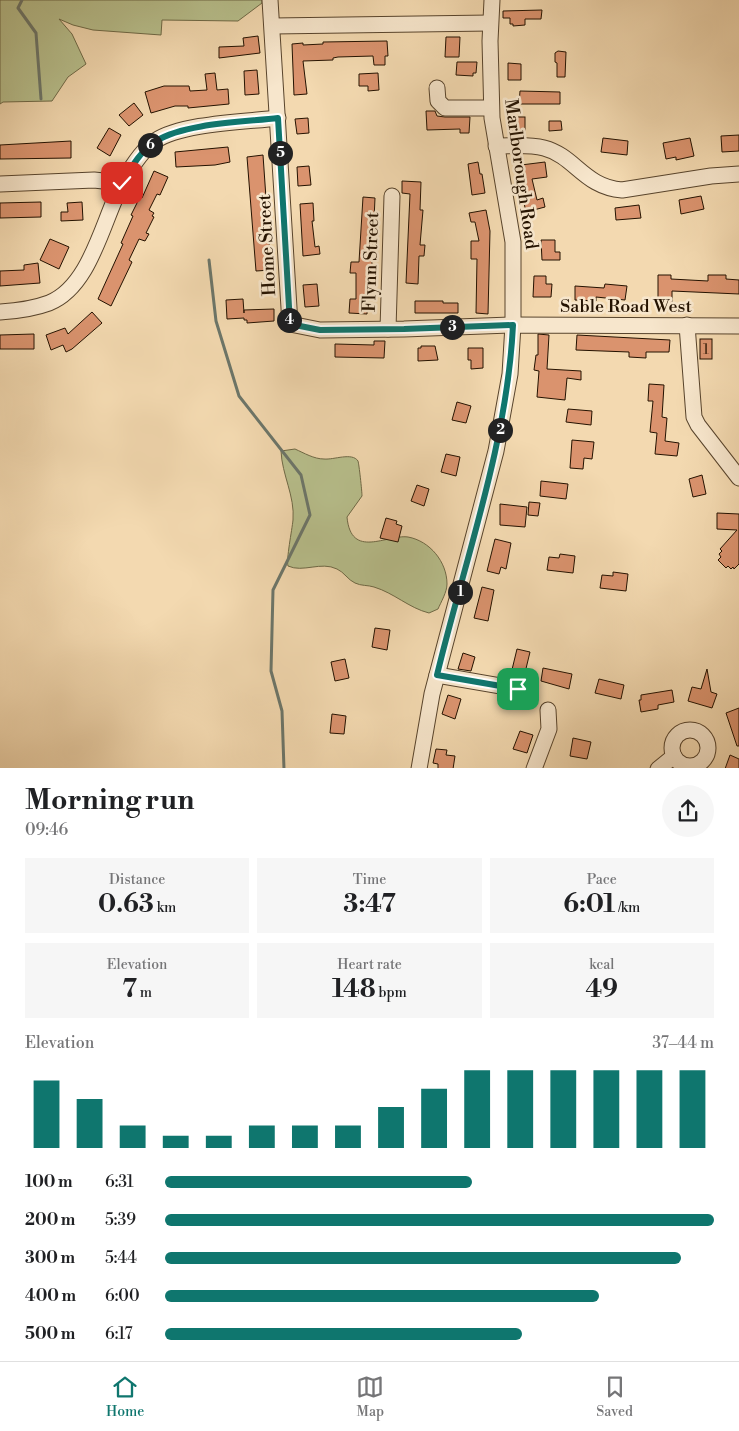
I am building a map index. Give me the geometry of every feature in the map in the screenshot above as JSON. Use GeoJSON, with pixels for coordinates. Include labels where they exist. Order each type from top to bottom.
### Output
{"type":"FeatureCollection","features":[{"type":"Feature","properties":{"kind":"street","name":"Home Street"},"geometry":{"type":"LineString","coordinates":[[270,0],[290,324],[320,330],[513,325]]}},
{"type":"Feature","properties":{"kind":"street","name":"Marlborough Road"},"geometry":{"type":"LineString","coordinates":[[419,768],[423,734],[496,451],[510,374],[513,325],[513,242],[491,108],[490,23],[492,0]]}},
{"type":"Feature","properties":{"kind":"street"},"geometry":{"type":"LineString","coordinates":[[273,26],[490,23]]}},
{"type":"Feature","properties":{"kind":"street"},"geometry":{"type":"LineString","coordinates":[[437,88],[438,101],[445,108],[491,108]]}},
{"type":"Feature","properties":{"kind":"street"},"geometry":{"type":"LineString","coordinates":[[0,312],[38,307],[50,303],[70,290],[88,262],[122,183],[142,154],[156,141],[167,136],[200,128],[278,118]]}},
{"type":"Feature","properties":{"kind":"street"},"geometry":{"type":"LineString","coordinates":[[496,146],[545,148],[567,160],[590,180],[610,189],[622,190],[711,176],[739,174]]}},
{"type":"Feature","properties":{"kind":"street"},"geometry":{"type":"LineString","coordinates":[[0,184],[94,180],[122,183]]}},
{"type":"Feature","properties":{"kind":"street","name":"Flynn Street"},"geometry":{"type":"LineString","coordinates":[[388,329],[392,196]]}},
{"type":"Feature","properties":{"kind":"street","name":"Sable Road West"},"geometry":{"type":"LineString","coordinates":[[513,325],[739,326]]}},
{"type":"Feature","properties":{"kind":"street"},"geometry":{"type":"LineString","coordinates":[[687,325],[694,417],[698,425],[739,478]]}},
{"type":"Feature","properties":{"kind":"street"},"geometry":{"type":"LineString","coordinates":[[437,675],[518,689]]}},
{"type":"Feature","properties":{"kind":"street"},"geometry":{"type":"LineString","coordinates":[[534,768],[549,728],[548,710]]}},
{"type":"Feature","properties":{"kind":"street"},"geometry":{"type":"LineString","coordinates":[[658,768],[674,756]]}},
{"type":"Feature","properties":{"kind":"green space"},"geometry":{"type":"Polygon","coordinates":[[[0,0],[262,0],[262,3],[238,21],[162,20],[161,35],[93,30],[59,19],[72,34],[86,64],[68,77],[52,101],[3,102],[0,104],[0,0]]]}},
{"type":"Feature","properties":{"kind":"green space"},"geometry":{"type":"Polygon","coordinates":[[[295,449],[320,459],[352,457],[358,461],[362,496],[347,517],[350,530],[355,538],[363,541],[371,542],[408,537],[416,539],[430,548],[444,568],[446,576],[446,590],[438,609],[429,613],[422,611],[372,586],[355,583],[339,570],[331,567],[294,568],[288,566],[293,511],[281,451],[295,449]]]}},
{"type":"Feature","properties":{"kind":"building"},"geometry":{"type":"Polygon","coordinates":[[[542,10],[541,19],[525,19],[525,25],[513,26],[513,24],[510,24],[510,18],[503,18],[503,11],[542,10]]]}},
{"type":"Feature","properties":{"kind":"building"},"geometry":{"type":"Polygon","coordinates":[[[258,36],[260,53],[219,58],[219,47],[244,46],[243,38],[258,36]]]}},
{"type":"Feature","properties":{"kind":"building"},"geometry":{"type":"Polygon","coordinates":[[[446,37],[460,37],[459,57],[445,57],[446,37]]]}},
{"type":"Feature","properties":{"kind":"building"},"geometry":{"type":"Polygon","coordinates":[[[387,41],[388,56],[385,56],[385,65],[374,65],[373,56],[303,61],[307,94],[294,95],[292,44],[387,41]]]}},
{"type":"Feature","properties":{"kind":"building"},"geometry":{"type":"Polygon","coordinates":[[[558,51],[566,52],[565,77],[557,77],[555,53],[558,51]]]}},
{"type":"Feature","properties":{"kind":"building"},"geometry":{"type":"Polygon","coordinates":[[[457,62],[477,62],[476,73],[473,73],[473,76],[456,75],[457,62]]]}},
{"type":"Feature","properties":{"kind":"building"},"geometry":{"type":"Polygon","coordinates":[[[508,63],[521,64],[521,80],[508,80],[508,63]]]}},
{"type":"Feature","properties":{"kind":"building"},"geometry":{"type":"Polygon","coordinates":[[[257,70],[259,94],[245,95],[244,71],[257,70]]]}},
{"type":"Feature","properties":{"kind":"building"},"geometry":{"type":"Polygon","coordinates":[[[215,73],[217,90],[228,89],[229,104],[188,108],[188,106],[175,106],[151,113],[145,92],[164,86],[189,86],[190,91],[207,90],[205,74],[215,73]]]}},
{"type":"Feature","properties":{"kind":"building"},"geometry":{"type":"Polygon","coordinates":[[[378,73],[379,90],[368,91],[368,86],[359,86],[359,74],[378,73]]]}},
{"type":"Feature","properties":{"kind":"building"},"geometry":{"type":"Polygon","coordinates":[[[520,91],[560,92],[560,104],[519,104],[520,91]]]}},
{"type":"Feature","properties":{"kind":"building"},"geometry":{"type":"Polygon","coordinates":[[[134,103],[143,115],[129,126],[119,115],[134,103]]]}},
{"type":"Feature","properties":{"kind":"building"},"geometry":{"type":"Polygon","coordinates":[[[426,111],[435,111],[437,116],[470,117],[469,133],[460,133],[460,129],[427,130],[426,111]]]}},
{"type":"Feature","properties":{"kind":"building"},"geometry":{"type":"Polygon","coordinates":[[[510,117],[525,117],[525,130],[510,130],[510,117]]]}},
{"type":"Feature","properties":{"kind":"building"},"geometry":{"type":"Polygon","coordinates":[[[308,118],[309,133],[297,134],[295,119],[308,118]]]}},
{"type":"Feature","properties":{"kind":"building"},"geometry":{"type":"Polygon","coordinates":[[[549,121],[561,121],[562,130],[549,131],[549,121]]]}},
{"type":"Feature","properties":{"kind":"building"},"geometry":{"type":"Polygon","coordinates":[[[109,128],[121,135],[110,156],[97,148],[109,128]]]}},
{"type":"Feature","properties":{"kind":"building"},"geometry":{"type":"Polygon","coordinates":[[[739,135],[739,151],[722,152],[721,136],[739,135]]]}},
{"type":"Feature","properties":{"kind":"building"},"geometry":{"type":"Polygon","coordinates":[[[603,138],[628,141],[627,155],[601,152],[603,138]]]}},
{"type":"Feature","properties":{"kind":"building"},"geometry":{"type":"Polygon","coordinates":[[[690,138],[694,156],[676,160],[676,157],[666,159],[663,143],[690,138]]]}},
{"type":"Feature","properties":{"kind":"building"},"geometry":{"type":"Polygon","coordinates":[[[71,141],[71,158],[0,159],[0,145],[71,141]]]}},
{"type":"Feature","properties":{"kind":"building"},"geometry":{"type":"Polygon","coordinates":[[[228,147],[230,162],[215,165],[176,167],[175,152],[228,147]]]}},
{"type":"Feature","properties":{"kind":"building"},"geometry":{"type":"Polygon","coordinates":[[[263,155],[271,270],[256,271],[247,157],[263,155]]]}},
{"type":"Feature","properties":{"kind":"building"},"geometry":{"type":"Polygon","coordinates":[[[478,162],[485,193],[472,195],[468,164],[478,162]]]}},
{"type":"Feature","properties":{"kind":"building"},"geometry":{"type":"Polygon","coordinates":[[[545,162],[547,177],[532,179],[537,200],[543,198],[545,207],[526,212],[522,194],[524,193],[521,165],[545,162]]]}},
{"type":"Feature","properties":{"kind":"building"},"geometry":{"type":"Polygon","coordinates":[[[309,166],[311,185],[298,186],[297,167],[309,166]]]}},
{"type":"Feature","properties":{"kind":"building"},"geometry":{"type":"Polygon","coordinates":[[[154,171],[168,177],[160,195],[157,194],[149,210],[154,213],[152,216],[154,217],[146,233],[149,234],[145,241],[139,239],[129,260],[132,262],[111,306],[98,299],[123,244],[121,243],[133,216],[131,215],[140,197],[142,198],[154,171]]]}},
{"type":"Feature","properties":{"kind":"building"},"geometry":{"type":"Polygon","coordinates":[[[402,181],[421,182],[420,210],[423,210],[420,245],[425,245],[424,256],[419,256],[418,284],[406,283],[410,194],[402,193],[402,181]]]}},
{"type":"Feature","properties":{"kind":"building"},"geometry":{"type":"Polygon","coordinates":[[[701,196],[704,209],[681,214],[679,200],[701,196]]]}},
{"type":"Feature","properties":{"kind":"building"},"geometry":{"type":"Polygon","coordinates":[[[363,197],[375,198],[371,281],[368,281],[367,314],[349,313],[350,299],[356,299],[356,273],[350,273],[351,262],[359,262],[363,197]]]}},
{"type":"Feature","properties":{"kind":"building"},"geometry":{"type":"Polygon","coordinates":[[[41,202],[41,217],[0,218],[0,203],[41,202]]]}},
{"type":"Feature","properties":{"kind":"building"},"geometry":{"type":"Polygon","coordinates":[[[82,202],[83,220],[61,221],[61,212],[68,212],[67,203],[82,202]]]}},
{"type":"Feature","properties":{"kind":"building"},"geometry":{"type":"Polygon","coordinates":[[[313,203],[314,221],[312,221],[315,247],[319,246],[320,254],[303,256],[300,204],[313,203]]]}},
{"type":"Feature","properties":{"kind":"building"},"geometry":{"type":"Polygon","coordinates":[[[639,205],[641,218],[616,220],[615,208],[639,205]]]}},
{"type":"Feature","properties":{"kind":"building"},"geometry":{"type":"Polygon","coordinates":[[[486,210],[490,231],[488,314],[476,313],[477,259],[471,259],[471,241],[479,241],[475,222],[471,222],[469,213],[486,210]]]}},
{"type":"Feature","properties":{"kind":"building"},"geometry":{"type":"Polygon","coordinates":[[[50,239],[69,247],[59,269],[40,260],[50,239]]]}},
{"type":"Feature","properties":{"kind":"building"},"geometry":{"type":"Polygon","coordinates":[[[541,240],[555,240],[555,252],[560,252],[560,260],[542,260],[541,240]]]}},
{"type":"Feature","properties":{"kind":"building"},"geometry":{"type":"Polygon","coordinates":[[[38,263],[40,283],[0,286],[0,271],[24,270],[24,265],[38,263]]]}},
{"type":"Feature","properties":{"kind":"building"},"geometry":{"type":"Polygon","coordinates":[[[658,275],[671,275],[671,279],[708,281],[708,275],[726,275],[726,279],[739,280],[739,294],[672,291],[672,304],[658,303],[658,275]]]}},
{"type":"Feature","properties":{"kind":"building"},"geometry":{"type":"Polygon","coordinates":[[[534,276],[546,276],[546,284],[552,284],[551,297],[533,297],[534,276]]]}},
{"type":"Feature","properties":{"kind":"building"},"geometry":{"type":"Polygon","coordinates":[[[317,284],[319,306],[305,307],[303,285],[317,284]]]}},
{"type":"Feature","properties":{"kind":"building"},"geometry":{"type":"Polygon","coordinates":[[[605,284],[627,286],[625,300],[596,297],[596,301],[575,300],[575,286],[604,288],[605,284]]]}},
{"type":"Feature","properties":{"kind":"building"},"geometry":{"type":"Polygon","coordinates":[[[243,299],[244,313],[244,310],[274,309],[274,321],[247,323],[247,320],[244,320],[244,318],[227,319],[226,300],[243,299]]]}},
{"type":"Feature","properties":{"kind":"building"},"geometry":{"type":"Polygon","coordinates":[[[415,301],[458,303],[458,313],[415,313],[415,301]]]}},
{"type":"Feature","properties":{"kind":"building"},"geometry":{"type":"Polygon","coordinates":[[[92,312],[102,323],[72,349],[66,352],[63,345],[51,350],[46,335],[65,328],[68,334],[92,312]]]}},
{"type":"Feature","properties":{"kind":"building"},"geometry":{"type":"Polygon","coordinates":[[[34,334],[34,349],[0,349],[0,335],[34,334]]]}},
{"type":"Feature","properties":{"kind":"building"},"geometry":{"type":"Polygon","coordinates":[[[538,334],[549,335],[547,369],[581,371],[581,380],[567,378],[565,400],[537,397],[539,371],[534,370],[536,355],[538,355],[538,334]]]}},
{"type":"Feature","properties":{"kind":"building"},"geometry":{"type":"Polygon","coordinates":[[[577,335],[670,340],[669,352],[646,352],[646,358],[629,357],[629,352],[576,350],[577,335]]]}},
{"type":"Feature","properties":{"kind":"building"},"geometry":{"type":"Polygon","coordinates":[[[700,339],[712,339],[712,359],[700,359],[700,339]]]}},
{"type":"Feature","properties":{"kind":"building"},"geometry":{"type":"Polygon","coordinates":[[[374,341],[385,341],[384,358],[335,357],[335,344],[374,345],[374,341]]]}},
{"type":"Feature","properties":{"kind":"building"},"geometry":{"type":"Polygon","coordinates":[[[421,346],[435,346],[438,360],[418,361],[418,348],[421,348],[421,346]]]}},
{"type":"Feature","properties":{"kind":"building"},"geometry":{"type":"Polygon","coordinates":[[[468,348],[483,348],[483,368],[471,369],[471,360],[468,360],[468,348]]]}},
{"type":"Feature","properties":{"kind":"building"},"geometry":{"type":"Polygon","coordinates":[[[649,384],[664,385],[662,417],[667,418],[665,441],[679,443],[677,456],[655,454],[657,433],[650,432],[653,401],[648,401],[649,384]]]}},
{"type":"Feature","properties":{"kind":"building"},"geometry":{"type":"Polygon","coordinates":[[[457,402],[471,406],[466,423],[452,420],[457,402]]]}},
{"type":"Feature","properties":{"kind":"building"},"geometry":{"type":"Polygon","coordinates":[[[568,409],[592,411],[591,425],[566,422],[568,409]]]}},
{"type":"Feature","properties":{"kind":"building"},"geometry":{"type":"Polygon","coordinates":[[[572,440],[594,442],[592,459],[584,458],[583,469],[570,468],[572,440]]]}},
{"type":"Feature","properties":{"kind":"building"},"geometry":{"type":"Polygon","coordinates":[[[446,454],[460,457],[456,476],[441,472],[446,454]]]}},
{"type":"Feature","properties":{"kind":"building"},"geometry":{"type":"Polygon","coordinates":[[[702,475],[706,494],[693,497],[689,479],[702,475]]]}},
{"type":"Feature","properties":{"kind":"building"},"geometry":{"type":"Polygon","coordinates":[[[541,481],[568,484],[566,499],[540,496],[541,481]]]}},
{"type":"Feature","properties":{"kind":"building"},"geometry":{"type":"Polygon","coordinates":[[[417,485],[429,489],[424,506],[411,501],[417,485]]]}},
{"type":"Feature","properties":{"kind":"building"},"geometry":{"type":"Polygon","coordinates":[[[529,502],[540,503],[538,516],[528,515],[529,502]]]}},
{"type":"Feature","properties":{"kind":"building"},"geometry":{"type":"Polygon","coordinates":[[[500,504],[527,507],[525,527],[500,525],[500,504]]]}},
{"type":"Feature","properties":{"kind":"building"},"geometry":{"type":"Polygon","coordinates":[[[717,513],[739,514],[739,564],[734,569],[728,566],[726,568],[718,560],[721,557],[719,554],[722,551],[720,549],[737,530],[717,529],[717,513]]]}},
{"type":"Feature","properties":{"kind":"building"},"geometry":{"type":"Polygon","coordinates":[[[386,518],[397,521],[396,524],[402,526],[398,542],[380,538],[386,518]]]}},
{"type":"Feature","properties":{"kind":"building"},"geometry":{"type":"Polygon","coordinates":[[[495,539],[511,543],[506,569],[501,567],[499,574],[487,571],[495,539]]]}},
{"type":"Feature","properties":{"kind":"building"},"geometry":{"type":"Polygon","coordinates":[[[560,554],[575,556],[573,573],[547,570],[549,557],[559,558],[560,554]]]}},
{"type":"Feature","properties":{"kind":"building"},"geometry":{"type":"Polygon","coordinates":[[[613,572],[628,574],[626,591],[600,588],[602,575],[613,576],[613,572]]]}},
{"type":"Feature","properties":{"kind":"building"},"geometry":{"type":"Polygon","coordinates":[[[482,587],[494,590],[488,621],[474,618],[482,587]]]}},
{"type":"Feature","properties":{"kind":"building"},"geometry":{"type":"Polygon","coordinates":[[[375,628],[390,630],[387,650],[372,647],[375,628]]]}},
{"type":"Feature","properties":{"kind":"building"},"geometry":{"type":"Polygon","coordinates":[[[517,649],[530,652],[523,681],[510,678],[517,649]]]}},
{"type":"Feature","properties":{"kind":"building"},"geometry":{"type":"Polygon","coordinates":[[[463,653],[475,657],[471,671],[458,669],[463,653]]]}},
{"type":"Feature","properties":{"kind":"building"},"geometry":{"type":"Polygon","coordinates":[[[345,659],[349,678],[335,681],[331,662],[345,659]]]}},
{"type":"Feature","properties":{"kind":"building"},"geometry":{"type":"Polygon","coordinates":[[[543,668],[572,674],[569,689],[541,681],[543,668]]]}},
{"type":"Feature","properties":{"kind":"building"},"geometry":{"type":"Polygon","coordinates":[[[707,669],[711,692],[717,694],[712,708],[688,701],[692,687],[701,689],[707,669]]]}},
{"type":"Feature","properties":{"kind":"building"},"geometry":{"type":"Polygon","coordinates":[[[599,679],[624,685],[621,699],[595,693],[599,679]]]}},
{"type":"Feature","properties":{"kind":"building"},"geometry":{"type":"Polygon","coordinates":[[[672,690],[674,702],[658,705],[658,709],[641,712],[639,700],[641,700],[641,695],[672,690]]]}},
{"type":"Feature","properties":{"kind":"building"},"geometry":{"type":"Polygon","coordinates":[[[448,695],[461,699],[455,719],[442,714],[448,695]]]}},
{"type":"Feature","properties":{"kind":"building"},"geometry":{"type":"Polygon","coordinates":[[[739,708],[739,746],[737,746],[726,713],[739,708]]]}},
{"type":"Feature","properties":{"kind":"building"},"geometry":{"type":"Polygon","coordinates":[[[332,714],[346,716],[344,734],[330,733],[332,714]]]}},
{"type":"Feature","properties":{"kind":"building"},"geometry":{"type":"Polygon","coordinates":[[[520,731],[533,735],[527,753],[513,749],[520,731]]]}},
{"type":"Feature","properties":{"kind":"building"},"geometry":{"type":"Polygon","coordinates":[[[573,738],[591,742],[587,759],[570,756],[573,738]]]}},
{"type":"Feature","properties":{"kind":"building"},"geometry":{"type":"Polygon","coordinates":[[[436,749],[447,750],[446,755],[455,756],[453,768],[438,768],[438,764],[433,763],[436,749]]]}},
{"type":"Feature","properties":{"kind":"building"},"geometry":{"type":"Polygon","coordinates":[[[730,755],[739,759],[739,768],[725,768],[730,755]]]}},
{"type":"Feature","properties":{"kind":"waterway"},"geometry":{"type":"LineString","coordinates":[[22,0],[18,8],[36,33],[41,99]]}},
{"type":"Feature","properties":{"kind":"waterway"},"geometry":{"type":"LineString","coordinates":[[209,260],[216,321],[239,396],[301,475],[310,515],[273,590],[271,671],[282,711],[284,768]]}},
{"type":"Feature","properties":{"kind":"route"},"geometry":{"type":"LineString","coordinates":[[122,183],[142,154],[156,141],[167,136],[200,128],[278,118],[290,324],[320,330],[513,325],[510,374],[496,451],[437,675],[518,689]]}}]}
